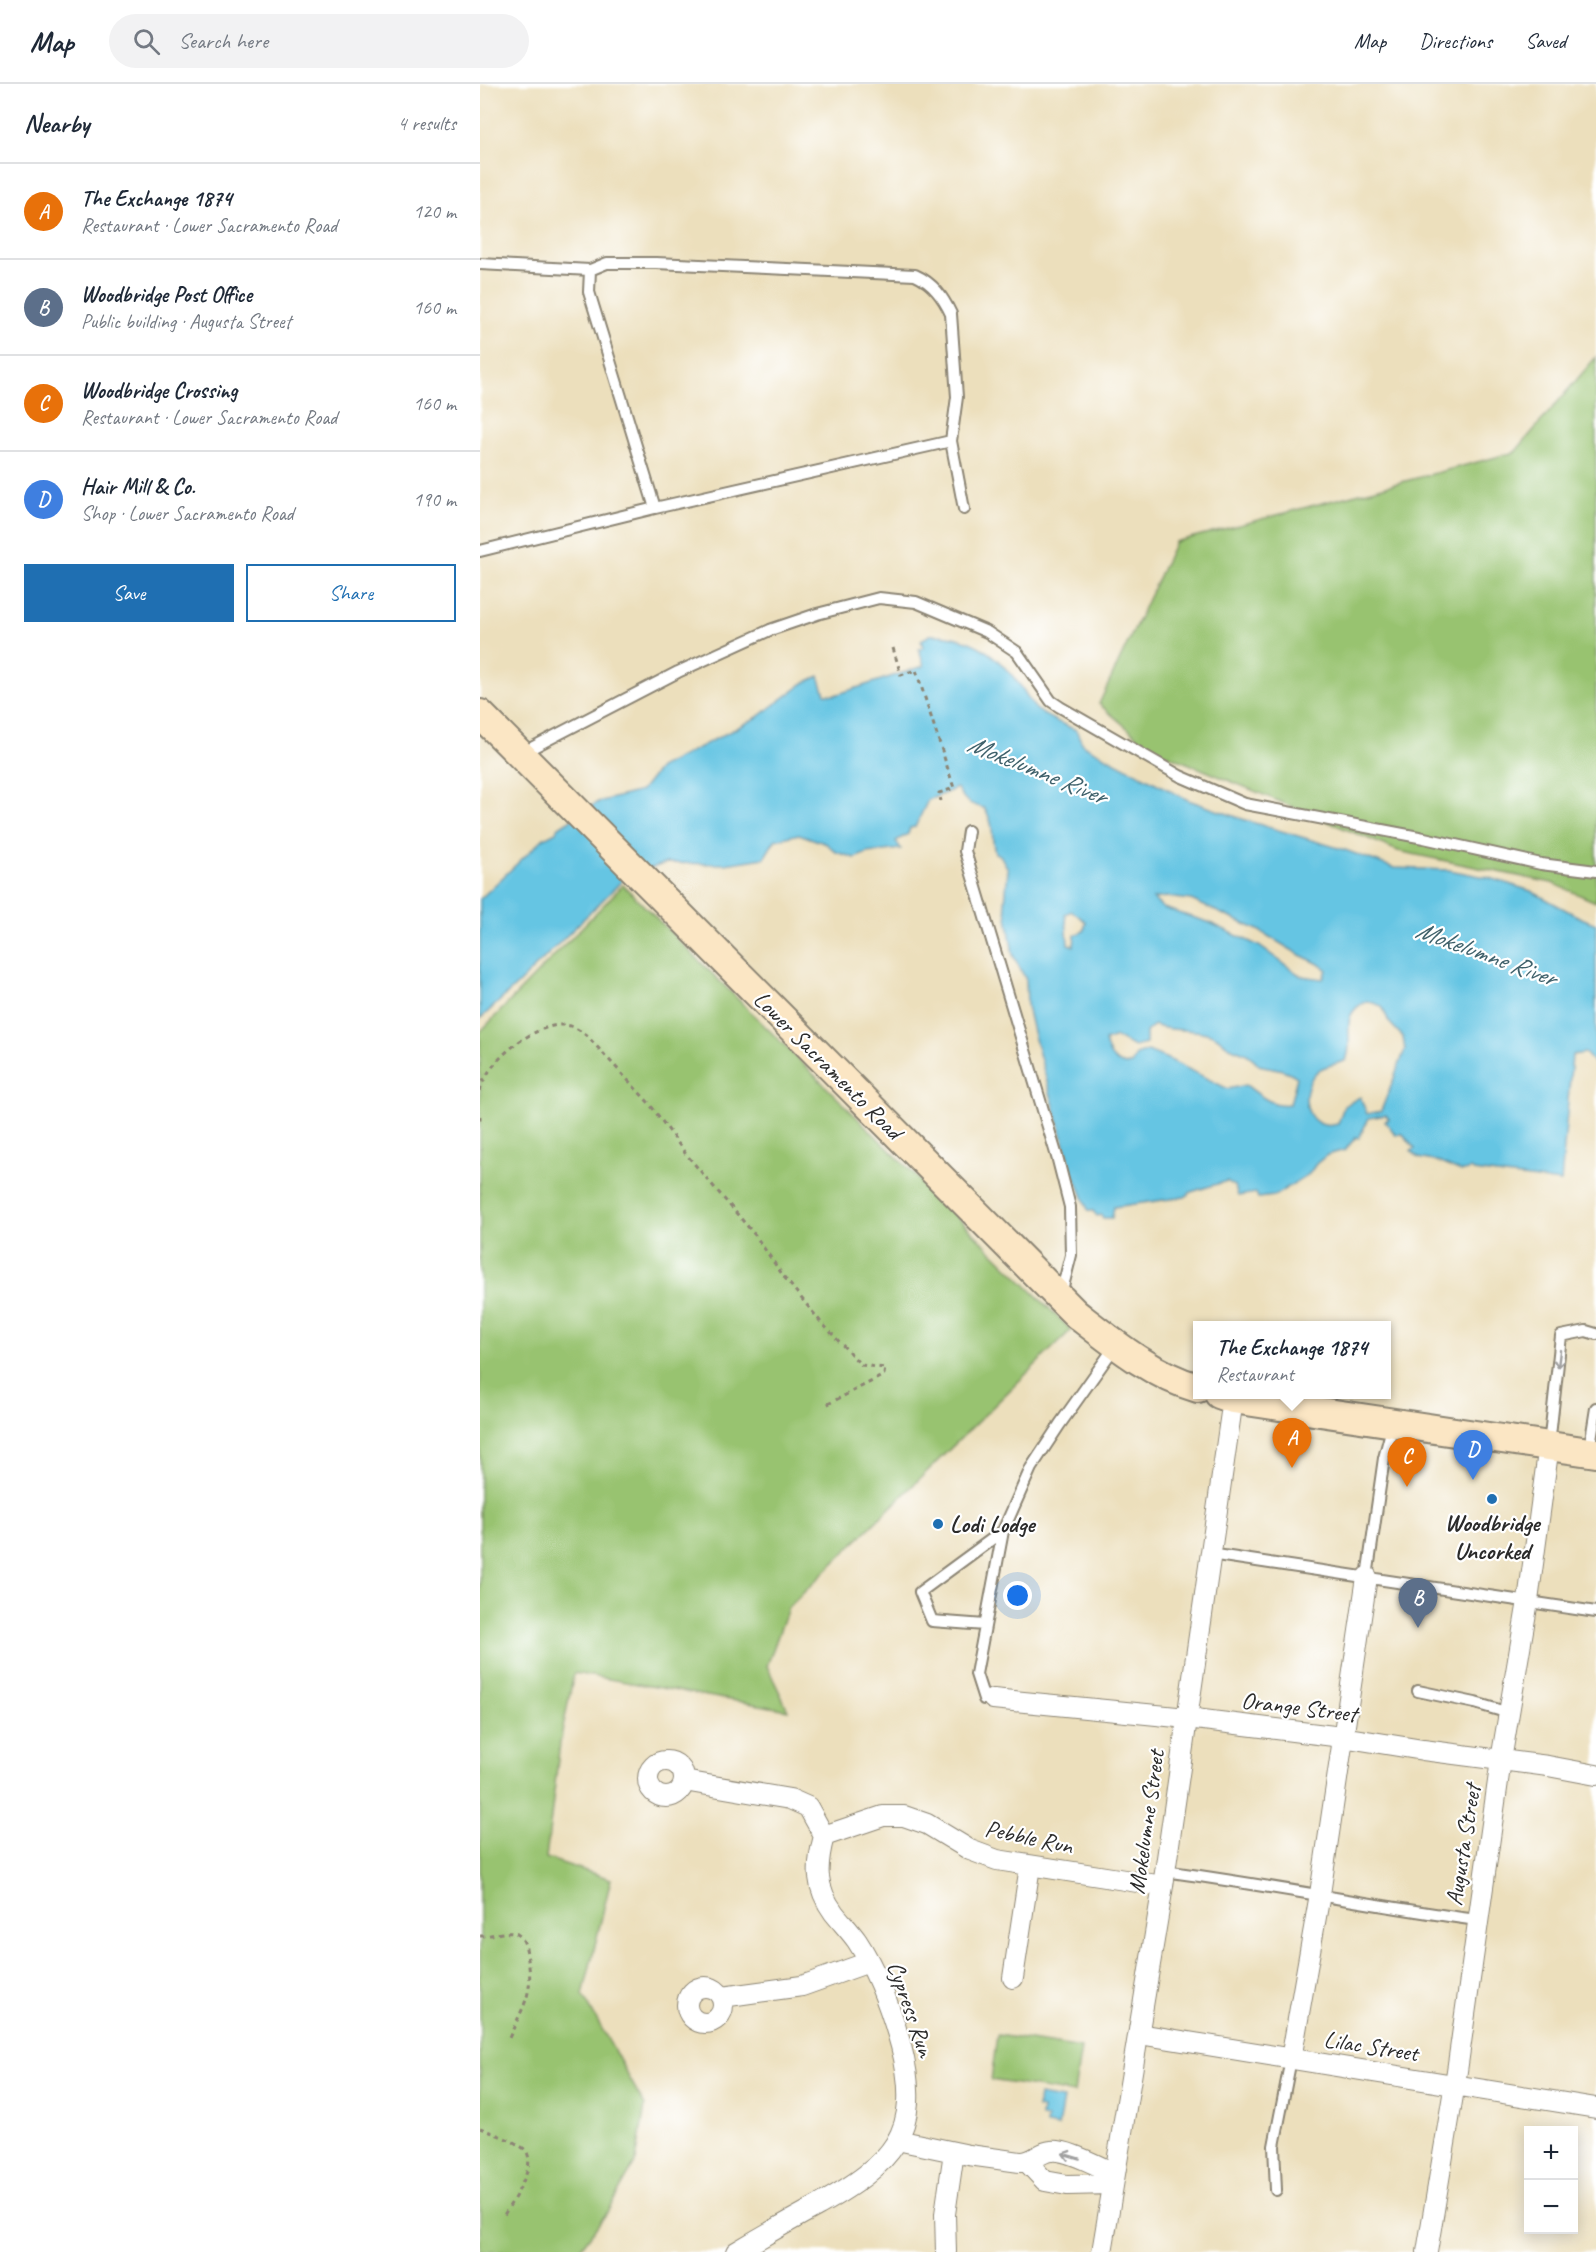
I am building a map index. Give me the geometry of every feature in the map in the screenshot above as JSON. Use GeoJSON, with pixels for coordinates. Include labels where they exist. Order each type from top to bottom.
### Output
{"type":"FeatureCollection","features":[{"type":"Feature","properties":{"kind":"main road","name":"Lower Sacramento Road"},"geometry":{"type":"LineString","coordinates":[[480,714],[1076,1314],[1116,1345],[1164,1374],[1193,1386]]}},
{"type":"Feature","properties":{"kind":"main road"},"geometry":{"type":"LineString","coordinates":[[1239,1399],[1592,1452]]}},
{"type":"Feature","properties":{"kind":"street","name":"Mokelumne Street"},"geometry":{"type":"LineString","coordinates":[[1102,2252],[1139,2034],[1187,1719],[1210,1554],[1226,1399]]}},
{"type":"Feature","properties":{"kind":"street","name":"Augusta Street"},"geometry":{"type":"LineString","coordinates":[[1427,2252],[1454,2085],[1501,1760],[1528,1601],[1549,1445]]}},
{"type":"Feature","properties":{"kind":"street"},"geometry":{"type":"LineString","coordinates":[[1291,2059],[1320,1894],[1367,1577]]}},
{"type":"Feature","properties":{"kind":"street","name":"Orange Street"},"geometry":{"type":"LineString","coordinates":[[993,1699],[1342,1737],[1596,1775]]}},
{"type":"Feature","properties":{"kind":"street"},"geometry":{"type":"LineString","coordinates":[[684,1781],[790,1799],[808,1807],[824,1836]]}},
{"type":"Feature","properties":{"kind":"street","name":"Pebble Run"},"geometry":{"type":"LineString","coordinates":[[824,1836],[883,1816],[904,1816],[927,1824],[970,1850],[997,1860],[1030,1866],[1163,1878]]}},
{"type":"Feature","properties":{"kind":"street","name":"Cypress Run"},"geometry":{"type":"LineString","coordinates":[[736,2252],[856,2183],[879,2164],[897,2140],[904,2124],[907,2107],[906,2072],[898,2038],[889,2008],[869,1962],[851,1933],[833,1912],[822,1890],[817,1869],[824,1836]]}},
{"type":"Feature","properties":{"kind":"street"},"geometry":{"type":"LineString","coordinates":[[1013,1978],[1030,1866]]}},
{"type":"Feature","properties":{"kind":"street"},"geometry":{"type":"LineString","coordinates":[[722,1997],[802,1986],[869,1962]]}},
{"type":"Feature","properties":{"kind":"street","name":"Lilac Street"},"geometry":{"type":"LineString","coordinates":[[1139,2034],[1596,2108]]}},
{"type":"Feature","properties":{"kind":"street"},"geometry":{"type":"LineString","coordinates":[[897,2140],[954,2152],[1028,2163],[1050,2151],[1074,2155],[1113,2178]]}},
{"type":"Feature","properties":{"kind":"street"},"geometry":{"type":"LineString","coordinates":[[946,2252],[945,2214],[954,2152]]}},
{"type":"Feature","properties":{"kind":"street"},"geometry":{"type":"LineString","coordinates":[[1028,2163],[1045,2181],[1067,2185],[1113,2178]]}},
{"type":"Feature","properties":{"kind":"lane"},"geometry":{"type":"LineString","coordinates":[[480,264],[590,270],[607,263],[656,263],[915,275],[924,279],[945,302],[951,314],[957,397],[951,441],[964,509]]}},
{"type":"Feature","properties":{"kind":"lane"},"geometry":{"type":"LineString","coordinates":[[590,270],[589,292],[655,508]]}},
{"type":"Feature","properties":{"kind":"lane"},"geometry":{"type":"LineString","coordinates":[[480,551],[655,508],[951,441]]}},
{"type":"Feature","properties":{"kind":"lane"},"geometry":{"type":"LineString","coordinates":[[520,754],[678,672],[770,630],[817,614],[879,598],[898,600],[916,602],[987,632],[1017,652],[1052,701],[1060,707],[1180,776],[1245,804],[1424,838],[1541,864],[1596,871]]}},
{"type":"Feature","properties":{"kind":"lane"},"geometry":{"type":"LineString","coordinates":[[968,831],[965,851],[1070,1207],[1071,1255],[1060,1297]]}},
{"type":"Feature","properties":{"kind":"lane"},"geometry":{"type":"LineString","coordinates":[[1549,1445],[1561,1336],[1586,1331],[1596,1334]]}},
{"type":"Feature","properties":{"kind":"lane"},"geometry":{"type":"LineString","coordinates":[[993,1699],[984,1698],[976,1674],[1003,1531],[1032,1468],[1116,1345]]}},
{"type":"Feature","properties":{"kind":"lane"},"geometry":{"type":"LineString","coordinates":[[1592,1452],[1596,1408]]}},
{"type":"Feature","properties":{"kind":"lane"},"geometry":{"type":"LineString","coordinates":[[1367,1577],[1384,1458],[1393,1422]]}},
{"type":"Feature","properties":{"kind":"lane"},"geometry":{"type":"LineString","coordinates":[[985,1625],[932,1621],[920,1592],[1003,1531]]}},
{"type":"Feature","properties":{"kind":"lane"},"geometry":{"type":"LineString","coordinates":[[1210,1554],[1596,1612]]}},
{"type":"Feature","properties":{"kind":"lane"},"geometry":{"type":"LineString","coordinates":[[1418,1691],[1509,1713]]}},
{"type":"Feature","properties":{"kind":"lane"},"geometry":{"type":"LineString","coordinates":[[1163,1878],[1320,1894],[1387,1908],[1477,1920]]}},
{"type":"Feature","properties":{"kind":"lane"},"geometry":{"type":"LineString","coordinates":[[1276,2190],[1274,2146],[1291,2059]]}},
{"type":"Feature","properties":{"kind":"path"},"geometry":{"type":"LineString","coordinates":[[893,648],[901,675],[916,670],[954,788],[939,793],[941,801]]}},
{"type":"Feature","properties":{"kind":"path"},"geometry":{"type":"LineString","coordinates":[[480,1091],[483,1080],[495,1062],[512,1048],[541,1031],[554,1026],[567,1025],[588,1037],[649,1103],[691,1160],[754,1235],[806,1305],[861,1365],[885,1368],[884,1374],[880,1377],[826,1405]]}},
{"type":"Feature","properties":{"kind":"path"},"geometry":{"type":"LineString","coordinates":[[480,1116],[480,1122]]}},
{"type":"Feature","properties":{"kind":"path"},"geometry":{"type":"LineString","coordinates":[[480,1936],[514,1933],[520,1936],[525,1944],[531,1979],[530,1989],[509,2038]]}},
{"type":"Feature","properties":{"kind":"path"},"geometry":{"type":"LineString","coordinates":[[480,2128],[523,2148],[529,2156],[526,2174],[504,2215]]}},
{"type":"Feature","properties":{"kind":"green space"},"geometry":{"type":"Polygon","coordinates":[[[1596,357],[1596,902],[1552,883],[1398,851],[1151,748],[1099,704],[1175,542],[1515,452],[1596,357]]]}},
{"type":"Feature","properties":{"kind":"green space"},"geometry":{"type":"Polygon","coordinates":[[[623,885],[1071,1330],[788,1608],[767,1666],[788,1710],[574,1673],[560,1743],[546,1858],[611,1879],[583,1995],[645,2106],[636,2161],[606,2214],[578,2252],[480,2252],[480,1032],[623,885]]]}},
{"type":"Feature","properties":{"kind":"green space"},"geometry":{"type":"Polygon","coordinates":[[[997,2035],[1081,2048],[1074,2093],[991,2080],[997,2035]]]}},
{"type":"Feature","properties":{"kind":"water","name":"Mokelumne River"},"geometry":{"type":"Polygon","coordinates":[[[930,635],[959,638],[983,649],[1013,676],[1039,712],[1076,730],[1083,745],[1188,800],[1394,868],[1449,870],[1490,878],[1531,891],[1596,924],[1596,1065],[1585,1053],[1572,1055],[1561,1182],[1470,1169],[1461,1172],[1438,1162],[1419,1158],[1411,1151],[1415,1149],[1402,1133],[1396,1135],[1385,1121],[1389,1119],[1386,1115],[1369,1118],[1359,1138],[1356,1137],[1345,1150],[1327,1155],[1309,1174],[1274,1196],[1258,1198],[1256,1193],[1238,1196],[1235,1187],[1227,1181],[1191,1192],[1185,1197],[1114,1207],[1112,1218],[1097,1216],[1093,1211],[1088,1210],[1071,1167],[1033,1032],[1027,1006],[1026,980],[1013,955],[1005,903],[1008,869],[1000,855],[995,853],[988,814],[984,808],[968,802],[957,788],[928,800],[915,827],[910,828],[908,834],[896,841],[901,849],[867,853],[855,858],[836,852],[827,844],[799,834],[775,840],[764,858],[725,864],[666,863],[626,877],[480,1019],[480,899],[544,838],[598,802],[641,791],[659,768],[756,718],[804,683],[819,676],[825,694],[835,695],[924,666],[919,649],[923,647],[921,640],[930,635]],[[1167,897],[1153,899],[1163,908],[1208,922],[1259,946],[1301,976],[1323,979],[1327,970],[1258,930],[1191,900],[1167,897]],[[1072,911],[1065,914],[1068,944],[1074,946],[1075,935],[1084,931],[1086,922],[1072,911]],[[1367,1001],[1358,1007],[1349,1020],[1349,1051],[1346,1060],[1319,1070],[1308,1087],[1307,1107],[1311,1116],[1317,1122],[1326,1125],[1338,1124],[1344,1106],[1360,1097],[1367,1114],[1381,1111],[1405,1050],[1403,1037],[1389,1022],[1382,1006],[1367,1001]],[[1154,1025],[1146,1032],[1146,1044],[1134,1047],[1116,1037],[1105,1041],[1108,1051],[1117,1062],[1131,1065],[1136,1055],[1148,1051],[1228,1089],[1246,1085],[1272,1102],[1290,1104],[1297,1077],[1292,1074],[1259,1065],[1248,1055],[1206,1033],[1168,1029],[1154,1025]]]}},
{"type":"Feature","properties":{"kind":"water"},"geometry":{"type":"Polygon","coordinates":[[[1039,2095],[1063,2099],[1058,2127],[1046,2125],[1047,2118],[1041,2117],[1042,2109],[1037,2108],[1039,2095]]]}},
{"type":"Feature","properties":{"kind":"place","name":"The Exchange 1874"},"geometry":{"type":"Point","coordinates":[1292,1468]}},
{"type":"Feature","properties":{"kind":"place","name":"Hair Mill & Co."},"geometry":{"type":"Point","coordinates":[1473,1480]}},
{"type":"Feature","properties":{"kind":"place","name":"Woodbridge Crossing"},"geometry":{"type":"Point","coordinates":[1407,1487]}},
{"type":"Feature","properties":{"kind":"place","name":"Woodbridge Uncorked"},"geometry":{"type":"Point","coordinates":[1492,1499]}},
{"type":"Feature","properties":{"kind":"place","name":"Lodi Lodge"},"geometry":{"type":"Point","coordinates":[938,1524]}},
{"type":"Feature","properties":{"kind":"place","name":"Woodbridge Post Office"},"geometry":{"type":"Point","coordinates":[1418,1628]}}]}
